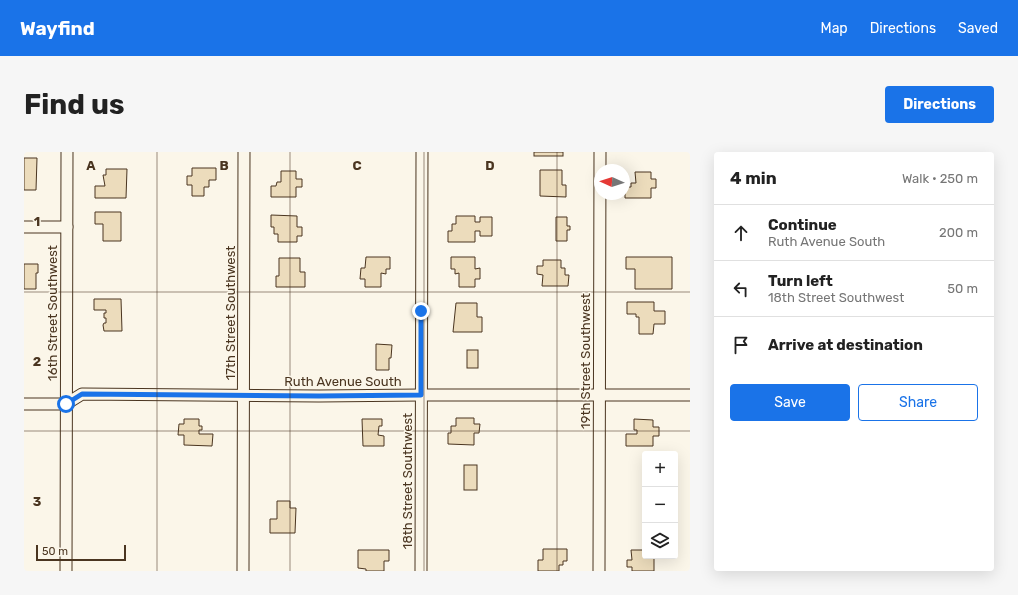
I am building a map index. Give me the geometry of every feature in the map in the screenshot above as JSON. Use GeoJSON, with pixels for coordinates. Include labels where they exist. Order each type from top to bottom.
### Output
{"type":"FeatureCollection","features":[{"type":"Feature","properties":{"kind":"street","name":"16th Street Southwest"},"geometry":{"type":"LineString","coordinates":[[66,571],[67,152]]}},
{"type":"Feature","properties":{"kind":"street","name":"17th Street Southwest"},"geometry":{"type":"LineString","coordinates":[[243,571],[244,152]]}},
{"type":"Feature","properties":{"kind":"street","name":"18th Street Southwest"},"geometry":{"type":"LineString","coordinates":[[421,571],[422,152]]}},
{"type":"Feature","properties":{"kind":"street","name":"19th Street Southwest"},"geometry":{"type":"LineString","coordinates":[[599,571],[600,152]]}},
{"type":"Feature","properties":{"kind":"street"},"geometry":{"type":"LineString","coordinates":[[24,227],[67,227]]}},
{"type":"Feature","properties":{"kind":"street","name":"Ruth Avenue South"},"geometry":{"type":"LineString","coordinates":[[66,404],[82,394],[244,394],[319,396],[690,396]]}},
{"type":"Feature","properties":{"kind":"street"},"geometry":{"type":"LineString","coordinates":[[24,404],[66,404]]}},
{"type":"Feature","properties":{"kind":"building"},"geometry":{"type":"Polygon","coordinates":[[[534,152],[563,152],[563,156],[534,156],[534,152]]]}},
{"type":"Feature","properties":{"kind":"building"},"geometry":{"type":"Polygon","coordinates":[[[24,158],[37,158],[36,190],[24,190],[24,158]]]}},
{"type":"Feature","properties":{"kind":"building"},"geometry":{"type":"Polygon","coordinates":[[[192,168],[216,168],[216,180],[209,180],[209,187],[204,187],[204,196],[192,196],[192,185],[187,185],[187,176],[192,176],[192,168]]]}},
{"type":"Feature","properties":{"kind":"building"},"geometry":{"type":"Polygon","coordinates":[[[106,169],[127,169],[126,198],[95,198],[95,186],[105,186],[103,175],[106,175],[106,169]]]}},
{"type":"Feature","properties":{"kind":"building"},"geometry":{"type":"Polygon","coordinates":[[[540,170],[562,170],[562,185],[566,185],[566,197],[540,196],[540,170]]]}},
{"type":"Feature","properties":{"kind":"building"},"geometry":{"type":"Polygon","coordinates":[[[281,171],[296,171],[296,179],[302,179],[302,187],[296,187],[296,197],[271,197],[271,186],[276,186],[277,182],[281,182],[281,171]]]}},
{"type":"Feature","properties":{"kind":"building"},"geometry":{"type":"Polygon","coordinates":[[[635,172],[651,172],[651,179],[656,179],[656,188],[651,188],[651,198],[630,198],[631,183],[636,183],[635,172]]]}},
{"type":"Feature","properties":{"kind":"building"},"geometry":{"type":"Polygon","coordinates":[[[95,212],[121,212],[121,241],[103,241],[103,224],[95,224],[95,212]]]}},
{"type":"Feature","properties":{"kind":"building"},"geometry":{"type":"Polygon","coordinates":[[[271,215],[297,216],[297,227],[302,227],[302,236],[297,236],[297,242],[278,242],[278,234],[274,234],[274,227],[271,227],[271,215]]]}},
{"type":"Feature","properties":{"kind":"building"},"geometry":{"type":"Polygon","coordinates":[[[456,216],[475,216],[475,222],[480,222],[480,217],[492,217],[492,236],[480,236],[480,231],[475,231],[475,242],[448,242],[448,231],[452,231],[452,224],[456,224],[456,216]]]}},
{"type":"Feature","properties":{"kind":"building"},"geometry":{"type":"Polygon","coordinates":[[[556,217],[567,217],[567,226],[570,226],[570,230],[567,230],[567,241],[556,241],[556,217]]]}},
{"type":"Feature","properties":{"kind":"building"},"geometry":{"type":"Polygon","coordinates":[[[366,257],[390,257],[390,269],[386,269],[386,274],[381,273],[381,287],[365,287],[365,279],[360,279],[361,268],[365,268],[366,257]]]}},
{"type":"Feature","properties":{"kind":"building"},"geometry":{"type":"Polygon","coordinates":[[[451,257],[475,257],[475,269],[480,268],[480,279],[475,279],[475,287],[459,287],[459,273],[455,274],[455,269],[451,269],[451,257]]]}},
{"type":"Feature","properties":{"kind":"building"},"geometry":{"type":"Polygon","coordinates":[[[626,257],[672,257],[672,289],[635,289],[635,269],[626,269],[626,257]]]}},
{"type":"Feature","properties":{"kind":"building"},"geometry":{"type":"Polygon","coordinates":[[[279,258],[300,258],[300,272],[305,272],[305,287],[276,287],[276,276],[279,276],[279,258]]]}},
{"type":"Feature","properties":{"kind":"building"},"geometry":{"type":"Polygon","coordinates":[[[543,260],[561,260],[561,268],[565,268],[565,275],[569,275],[568,286],[542,286],[543,275],[537,274],[537,266],[543,266],[543,260]]]}},
{"type":"Feature","properties":{"kind":"building"},"geometry":{"type":"Polygon","coordinates":[[[24,264],[38,264],[38,273],[36,273],[36,289],[24,289],[24,264]]]}},
{"type":"Feature","properties":{"kind":"building"},"geometry":{"type":"Polygon","coordinates":[[[94,299],[121,299],[122,331],[104,331],[103,325],[106,323],[106,318],[104,318],[104,313],[106,313],[106,310],[94,310],[94,299]]]}},
{"type":"Feature","properties":{"kind":"building"},"geometry":{"type":"Polygon","coordinates":[[[627,302],[654,302],[654,311],[665,311],[665,324],[654,324],[653,334],[639,334],[639,317],[636,317],[636,314],[627,314],[627,302]]]}},
{"type":"Feature","properties":{"kind":"building"},"geometry":{"type":"Polygon","coordinates":[[[456,303],[477,303],[477,317],[482,317],[482,332],[453,332],[456,303]]]}},
{"type":"Feature","properties":{"kind":"building"},"geometry":{"type":"Polygon","coordinates":[[[376,344],[392,345],[391,358],[389,358],[389,370],[376,370],[376,344]]]}},
{"type":"Feature","properties":{"kind":"building"},"geometry":{"type":"Polygon","coordinates":[[[467,350],[478,350],[478,368],[467,368],[467,350]]]}},
{"type":"Feature","properties":{"kind":"building"},"geometry":{"type":"Polygon","coordinates":[[[456,418],[474,418],[474,424],[480,424],[479,433],[474,433],[474,445],[448,444],[448,433],[451,433],[451,426],[456,426],[456,418]]]}},
{"type":"Feature","properties":{"kind":"building"},"geometry":{"type":"Polygon","coordinates":[[[184,419],[199,419],[199,426],[202,426],[202,430],[199,430],[199,434],[213,434],[212,446],[184,445],[184,435],[178,435],[179,424],[184,424],[184,419]]]}},
{"type":"Feature","properties":{"kind":"building"},"geometry":{"type":"Polygon","coordinates":[[[362,419],[382,419],[382,426],[379,426],[378,435],[384,436],[384,446],[363,446],[362,419]]]}},
{"type":"Feature","properties":{"kind":"building"},"geometry":{"type":"Polygon","coordinates":[[[634,419],[653,420],[653,427],[659,427],[659,436],[653,436],[653,446],[626,446],[626,434],[637,434],[637,430],[634,430],[634,419]]]}},
{"type":"Feature","properties":{"kind":"building"},"geometry":{"type":"Polygon","coordinates":[[[464,465],[477,465],[477,490],[464,490],[464,465]]]}},
{"type":"Feature","properties":{"kind":"building"},"geometry":{"type":"Polygon","coordinates":[[[277,501],[290,501],[290,508],[296,508],[295,533],[270,533],[270,519],[277,519],[277,501]]]}},
{"type":"Feature","properties":{"kind":"building"},"geometry":{"type":"Polygon","coordinates":[[[543,549],[567,549],[567,561],[563,561],[563,565],[559,565],[559,571],[538,571],[538,560],[543,560],[543,549]]]}},
{"type":"Feature","properties":{"kind":"building"},"geometry":{"type":"Polygon","coordinates":[[[358,550],[389,550],[389,561],[384,561],[384,571],[366,571],[366,569],[358,568],[358,550]]]}},
{"type":"Feature","properties":{"kind":"building"},"geometry":{"type":"Polygon","coordinates":[[[631,550],[642,550],[642,559],[654,559],[654,571],[632,571],[632,567],[627,567],[627,560],[632,560],[631,550]]]}},
{"type":"Feature","properties":{"kind":"route"},"geometry":{"type":"LineString","coordinates":[[66,404],[82,394],[244,394],[319,396],[421,395],[421,311]]}}]}
